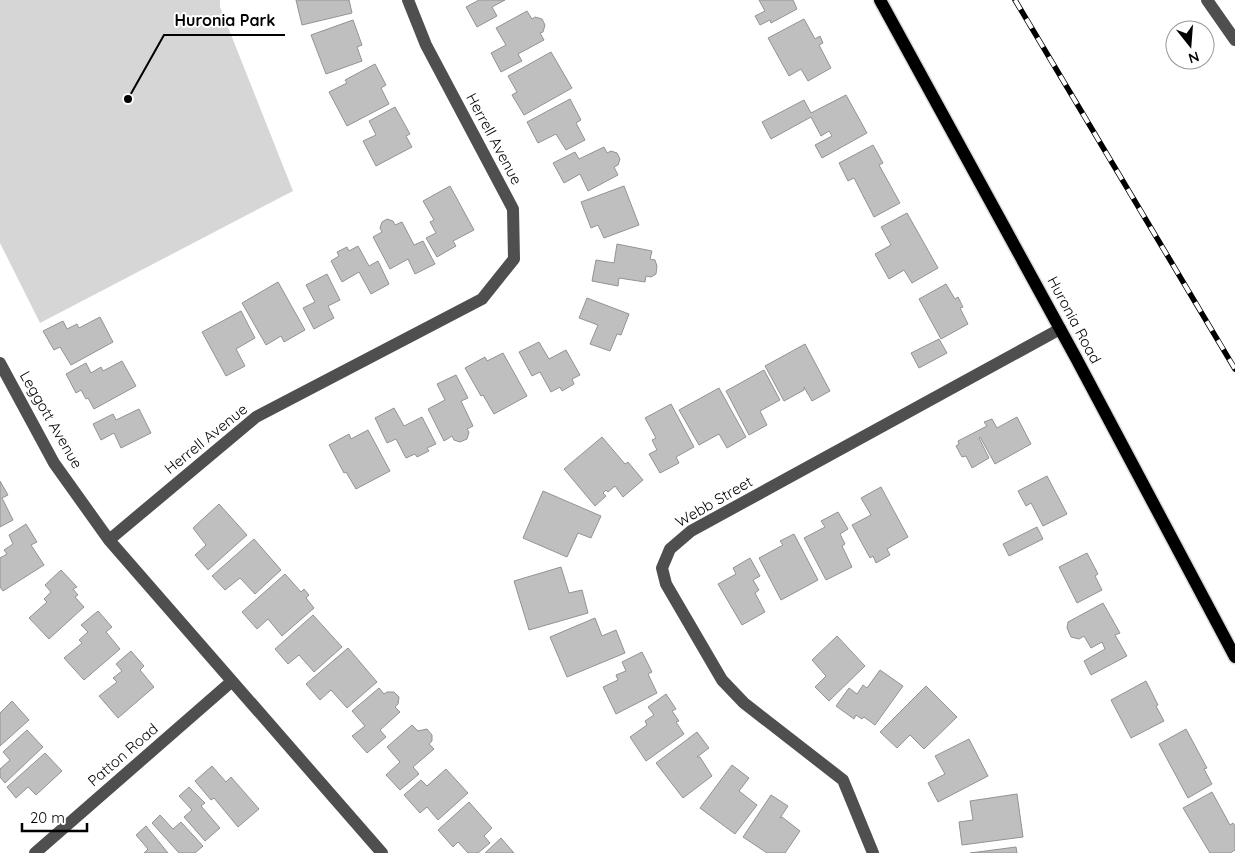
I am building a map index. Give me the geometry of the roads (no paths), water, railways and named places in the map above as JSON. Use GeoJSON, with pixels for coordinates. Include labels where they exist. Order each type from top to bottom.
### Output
{"type":"FeatureCollection","features":[{"type":"Feature","properties":{"kind":"main road","name":"Huronia Road"},"geometry":{"type":"LineString","coordinates":[[880,0],[1060,329],[1235,657]]}},
{"type":"Feature","properties":{"kind":"street","name":"Herrell Avenue"},"geometry":{"type":"LineString","coordinates":[[110,540],[256,418],[482,298],[514,259],[513,209],[426,45],[408,0]]}},
{"type":"Feature","properties":{"kind":"street"},"geometry":{"type":"LineString","coordinates":[[1207,0],[1235,40]]}},
{"type":"Feature","properties":{"kind":"street","name":"Webb Street"},"geometry":{"type":"LineString","coordinates":[[873,853],[843,780],[744,703],[722,680],[666,584],[662,568],[670,549],[691,531],[1060,329]]}},
{"type":"Feature","properties":{"kind":"street","name":"Leggott Avenue"},"geometry":{"type":"LineString","coordinates":[[0,363],[54,463],[110,540]]}},
{"type":"Feature","properties":{"kind":"street"},"geometry":{"type":"LineString","coordinates":[[110,540],[382,853]]}},
{"type":"Feature","properties":{"kind":"street","name":"Patton Road"},"geometry":{"type":"LineString","coordinates":[[35,853],[232,682]]}},
{"type":"Feature","properties":{"kind":"railway"},"geometry":{"type":"LineString","coordinates":[[1015,0],[1235,369]]}},
{"type":"Feature","properties":{"kind":"place","name":"Huronia Park"},"geometry":{"type":"Point","coordinates":[128,99]}}]}
